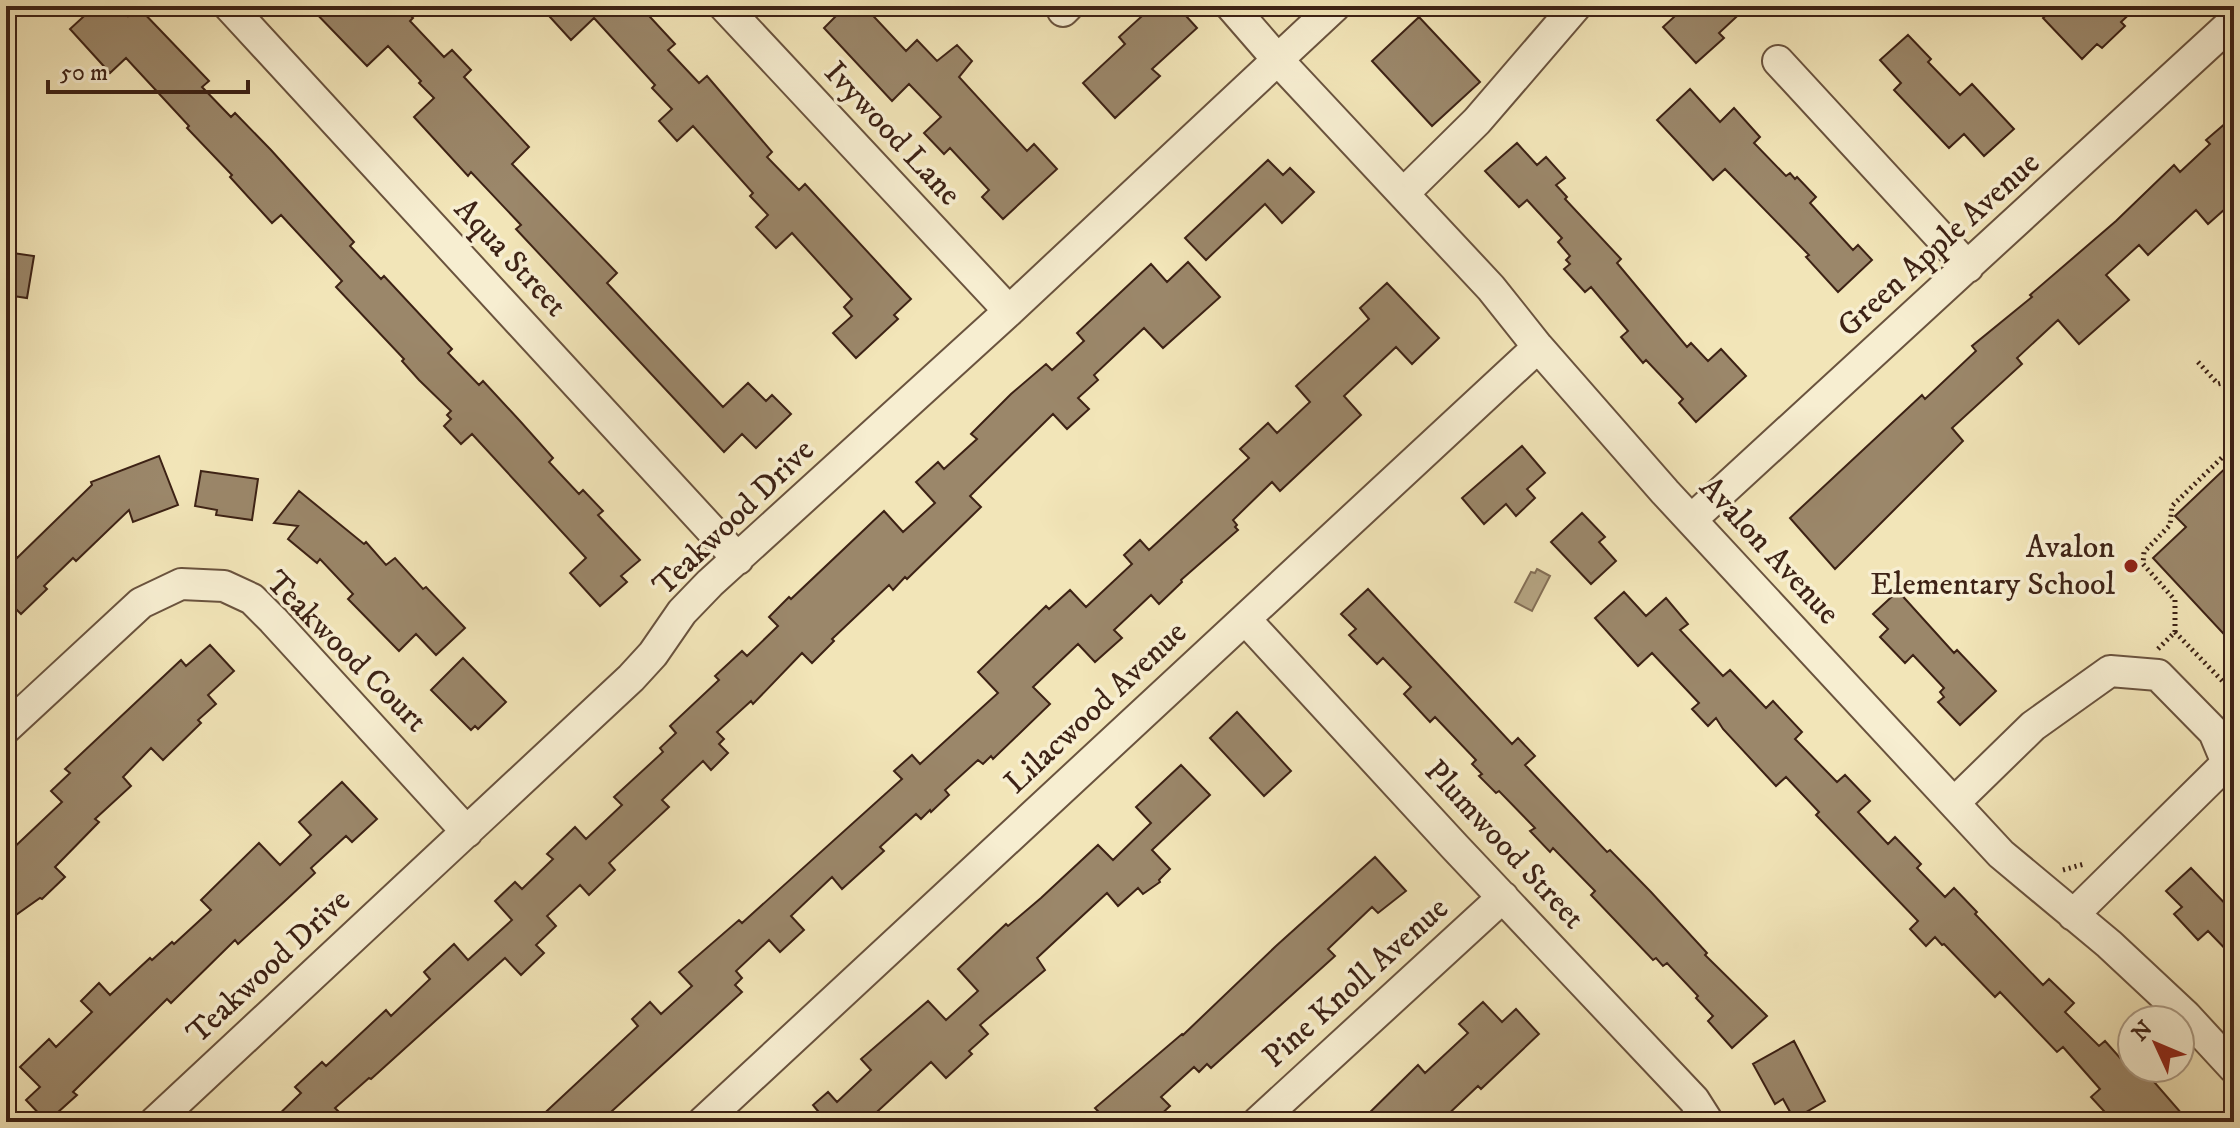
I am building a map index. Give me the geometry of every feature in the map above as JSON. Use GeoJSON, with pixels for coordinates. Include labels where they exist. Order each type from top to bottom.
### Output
{"type":"FeatureCollection","features":[{"type":"Feature","properties":{"kind":"street","name":"Aqua Street"},"geometry":{"type":"LineString","coordinates":[[229,6],[738,559]]}},
{"type":"Feature","properties":{"kind":"street","name":"Ivywood Lane"},"geometry":{"type":"LineString","coordinates":[[724,6],[1009,311]]}},
{"type":"Feature","properties":{"kind":"street","name":"Avalon Avenue"},"geometry":{"type":"LineString","coordinates":[[1231,6],[1491,288],[1538,347],[1691,520],[2001,854],[2109,944],[2186,1016],[2234,1068]]}},
{"type":"Feature","properties":{"kind":"street","name":"Teakwood Drive"},"geometry":{"type":"LineString","coordinates":[[155,1122],[631,678],[653,654],[682,612],[738,559],[1335,6]]}},
{"type":"Feature","properties":{"kind":"street"},"geometry":{"type":"LineString","coordinates":[[1404,193],[1477,121],[1576,6]]}},
{"type":"Feature","properties":{"kind":"street"},"geometry":{"type":"LineString","coordinates":[[2224,6],[2234,18]]}},
{"type":"Feature","properties":{"kind":"street","name":"Green Apple Avenue"},"geometry":{"type":"LineString","coordinates":[[1691,520],[2234,18]]}},
{"type":"Feature","properties":{"kind":"street"},"geometry":{"type":"LineString","coordinates":[[1778,61],[1968,267]]}},
{"type":"Feature","properties":{"kind":"street","name":"Lilacwood Avenue"},"geometry":{"type":"LineString","coordinates":[[703,1122],[1538,347]]}},
{"type":"Feature","properties":{"kind":"street","name":"Teakwood Court"},"geometry":{"type":"LineString","coordinates":[[6,728],[141,603],[181,584],[224,586],[252,599],[273,620],[467,832]]}},
{"type":"Feature","properties":{"kind":"street","name":"Plumwood Street"},"geometry":{"type":"LineString","coordinates":[[1245,619],[1694,1100],[1708,1122]]}},
{"type":"Feature","properties":{"kind":"street"},"geometry":{"type":"LineString","coordinates":[[1954,803],[2033,726],[2110,671],[2158,675],[2214,732],[2232,765],[2073,915]]}},
{"type":"Feature","properties":{"kind":"street","name":"Pine Knoll Avenue"},"geometry":{"type":"LineString","coordinates":[[1258,1122],[1503,897]]}},
{"type":"Feature","properties":{"kind":"path"},"geometry":{"type":"LineString","coordinates":[[2198,362],[2218,384],[2226,382],[2234,390]]}},
{"type":"Feature","properties":{"kind":"path"},"geometry":{"type":"LineString","coordinates":[[2234,446],[2172,506],[2170,525],[2144,552],[2143,564],[2175,600],[2175,632],[2234,693]]}},
{"type":"Feature","properties":{"kind":"path"},"geometry":{"type":"LineString","coordinates":[[2154,653],[2175,632]]}},
{"type":"Feature","properties":{"kind":"shaded area"},"geometry":{"type":"Polygon","coordinates":[[[1537,569],[1550,576],[1532,611],[1515,602],[1531,572],[1535,573],[1537,569]]]}},
{"type":"Feature","properties":{"kind":"building"},"geometry":{"type":"Polygon","coordinates":[[[95,6],[119,6],[128,16],[138,7],[209,81],[202,87],[231,117],[235,113],[271,150],[354,242],[350,246],[381,279],[384,276],[452,349],[448,353],[479,385],[483,381],[553,458],[549,462],[579,494],[583,490],[603,511],[598,515],[640,560],[621,576],[627,582],[600,606],[570,573],[586,558],[472,434],[461,444],[444,426],[451,419],[447,415],[451,411],[336,287],[342,281],[281,215],[272,223],[126,58],[110,73],[70,29],[95,6]]]}},
{"type":"Feature","properties":{"kind":"building"},"geometry":{"type":"Polygon","coordinates":[[[309,6],[401,6],[413,18],[410,21],[444,57],[452,50],[471,70],[464,77],[529,147],[512,164],[617,273],[607,283],[723,407],[748,383],[766,401],[772,395],[791,414],[756,448],[742,434],[724,452],[516,229],[521,225],[471,172],[468,176],[414,117],[434,98],[419,83],[421,81],[388,46],[367,66],[309,6]]]}},
{"type":"Feature","properties":{"kind":"building"},"geometry":{"type":"Polygon","coordinates":[[[562,6],[640,6],[675,44],[668,50],[699,83],[707,76],[772,152],[767,157],[799,190],[805,184],[911,299],[894,315],[898,319],[856,358],[833,333],[852,316],[844,307],[852,299],[792,233],[776,248],[756,227],[768,215],[750,196],[753,193],[693,126],[677,141],[659,121],[672,109],[652,88],[655,85],[594,18],[571,40],[550,17],[562,6]]]}},
{"type":"Feature","properties":{"kind":"building"},"geometry":{"type":"Polygon","coordinates":[[[846,6],[864,6],[906,51],[917,40],[937,61],[957,45],[972,61],[959,77],[1027,151],[1034,144],[1057,169],[1003,219],[982,197],[989,190],[950,148],[944,154],[924,133],[941,117],[909,84],[892,101],[824,28],[846,6]]]}},
{"type":"Feature","properties":{"kind":"building"},"geometry":{"type":"Polygon","coordinates":[[[1153,6],[1177,6],[1197,28],[1152,69],[1160,76],[1115,118],[1083,83],[1125,44],[1119,37],[1153,6]]]}},
{"type":"Feature","properties":{"kind":"building"},"geometry":{"type":"Polygon","coordinates":[[[1686,6],[1748,6],[1719,33],[1724,38],[1696,63],[1663,27],[1686,6]]]}},
{"type":"Feature","properties":{"kind":"building"},"geometry":{"type":"Polygon","coordinates":[[[2056,6],[2138,6],[2121,22],[2125,26],[2102,48],[2097,44],[2082,59],[2043,18],[2056,6]]]}},
{"type":"Feature","properties":{"kind":"building"},"geometry":{"type":"Polygon","coordinates":[[[1419,17],[1480,82],[1432,126],[1372,61],[1419,17]]]}},
{"type":"Feature","properties":{"kind":"building"},"geometry":{"type":"Polygon","coordinates":[[[1908,35],[1931,59],[1928,62],[1960,95],[1972,84],[2014,129],[1984,156],[1964,134],[1949,148],[1894,90],[1901,83],[1880,60],[1908,35]]]}},
{"type":"Feature","properties":{"kind":"building"},"geometry":{"type":"Polygon","coordinates":[[[1690,89],[1720,122],[1734,108],[1760,137],[1754,143],[1786,176],[1790,173],[1795,179],[1797,177],[1816,197],[1810,203],[1853,250],[1858,245],[1872,260],[1838,292],[1806,257],[1809,255],[1725,169],[1713,180],[1657,120],[1690,89]]]}},
{"type":"Feature","properties":{"kind":"building"},"geometry":{"type":"Polygon","coordinates":[[[2234,116],[2234,201],[2208,224],[2196,210],[2148,255],[2139,245],[2106,275],[2129,300],[2079,344],[2058,320],[2017,358],[2022,364],[1952,428],[1963,441],[1835,569],[1790,518],[1922,395],[1925,399],[1976,351],[1972,346],[2032,297],[2030,295],[2116,221],[2174,165],[2180,172],[2210,144],[2206,140],[2234,116]]]}},
{"type":"Feature","properties":{"kind":"building"},"geometry":{"type":"Polygon","coordinates":[[[1517,143],[1537,165],[1546,157],[1565,178],[1556,185],[1567,197],[1565,199],[1621,259],[1617,263],[1687,347],[1691,343],[1708,361],[1721,349],[1746,376],[1696,422],[1679,403],[1683,399],[1646,360],[1643,363],[1621,337],[1628,331],[1591,287],[1585,292],[1564,269],[1570,264],[1566,260],[1570,256],[1558,242],[1562,238],[1527,200],[1519,207],[1485,171],[1517,143]]]}},
{"type":"Feature","properties":{"kind":"building"},"geometry":{"type":"Polygon","coordinates":[[[1268,160],[1283,175],[1290,168],[1314,192],[1282,223],[1265,204],[1206,260],[1185,238],[1268,160]]]}},
{"type":"Feature","properties":{"kind":"building"},"geometry":{"type":"Polygon","coordinates":[[[6,252],[34,256],[27,298],[6,295],[6,252]]]}},
{"type":"Feature","properties":{"kind":"building"},"geometry":{"type":"Polygon","coordinates":[[[1188,262],[1220,297],[1163,348],[1144,328],[1094,375],[1098,380],[1078,398],[1089,409],[1067,429],[1053,414],[970,496],[981,507],[907,579],[905,577],[893,590],[889,585],[832,639],[834,641],[812,663],[802,653],[753,704],[751,701],[717,732],[724,739],[719,744],[728,753],[711,770],[703,761],[662,800],[669,807],[609,863],[615,870],[589,895],[580,885],[547,916],[556,926],[536,945],[544,953],[521,975],[505,958],[335,1108],[338,1111],[326,1122],[271,1122],[301,1093],[295,1087],[322,1062],[326,1066],[386,1010],[391,1016],[430,979],[424,972],[454,944],[468,960],[512,920],[495,901],[515,882],[522,889],[553,859],[547,854],[575,827],[586,839],[622,805],[614,797],[663,752],[660,748],[676,733],[670,726],[719,680],[715,676],[742,651],[747,656],[778,626],[769,617],[789,597],[791,599],[884,511],[903,532],[935,503],[916,482],[938,462],[944,469],[977,439],[971,434],[1011,394],[1046,364],[1052,370],[1084,341],[1077,333],[1151,264],[1167,282],[1188,262]]]}},
{"type":"Feature","properties":{"kind":"building"},"geometry":{"type":"Polygon","coordinates":[[[1387,283],[1439,338],[1412,364],[1396,347],[1344,396],[1361,415],[1280,491],[1272,482],[1233,520],[1238,530],[1181,580],[1159,604],[1151,595],[1114,630],[1122,638],[1095,662],[1078,644],[1033,687],[1050,704],[993,759],[991,756],[983,764],[978,760],[945,790],[949,795],[931,812],[921,819],[916,814],[880,847],[884,851],[842,889],[832,877],[791,916],[804,930],[780,952],[769,940],[736,971],[742,978],[735,985],[742,992],[600,1122],[535,1122],[638,1026],[632,1019],[650,1002],[661,1014],[692,986],[679,972],[739,920],[742,923],[902,779],[894,771],[912,755],[920,764],[998,693],[978,672],[1046,606],[1049,609],[1070,590],[1086,607],[1132,564],[1124,555],[1140,540],[1149,550],[1249,458],[1240,449],[1268,423],[1277,433],[1310,402],[1296,386],[1369,319],[1360,308],[1387,283]]]}},
{"type":"Feature","properties":{"kind":"building"},"geometry":{"type":"Polygon","coordinates":[[[1522,446],[1545,473],[1527,489],[1535,498],[1516,516],[1506,504],[1484,524],[1462,498],[1522,446]]]}},
{"type":"Feature","properties":{"kind":"building"},"geometry":{"type":"Polygon","coordinates":[[[159,456],[178,505],[133,522],[129,510],[76,561],[73,558],[21,614],[6,599],[6,546],[17,558],[92,485],[91,482],[159,456]]]}},
{"type":"Feature","properties":{"kind":"building"},"geometry":{"type":"Polygon","coordinates":[[[2234,460],[2234,645],[2153,558],[2186,527],[2175,516],[2234,460]]]}},
{"type":"Feature","properties":{"kind":"building"},"geometry":{"type":"Polygon","coordinates":[[[201,471],[258,479],[252,520],[216,515],[217,510],[195,506],[201,471]]]}},
{"type":"Feature","properties":{"kind":"building"},"geometry":{"type":"Polygon","coordinates":[[[299,491],[364,544],[366,542],[386,565],[395,558],[465,628],[436,655],[416,634],[399,651],[348,599],[353,594],[320,559],[317,563],[288,539],[298,526],[274,523],[299,491]]]}},
{"type":"Feature","properties":{"kind":"building"},"geometry":{"type":"Polygon","coordinates":[[[1582,513],[1605,537],[1599,542],[1616,561],[1591,584],[1551,542],[1582,513]]]}},
{"type":"Feature","properties":{"kind":"building"},"geometry":{"type":"Polygon","coordinates":[[[1368,589],[1512,744],[1518,738],[1535,756],[1525,765],[1607,852],[1610,850],[1651,892],[1707,953],[1705,955],[1767,1016],[1732,1048],[1708,1021],[1713,1016],[1696,998],[1698,996],[1667,963],[1663,966],[1656,958],[1653,960],[1591,895],[1595,891],[1553,848],[1550,852],[1530,831],[1535,828],[1499,791],[1496,793],[1479,776],[1482,774],[1472,764],[1476,760],[1435,717],[1430,722],[1404,694],[1411,687],[1383,658],[1377,664],[1349,635],[1356,629],[1341,614],[1368,589]]]}},
{"type":"Feature","properties":{"kind":"building"},"geometry":{"type":"Polygon","coordinates":[[[1898,591],[1954,653],[1957,650],[1996,691],[1960,725],[1938,702],[1944,697],[1940,692],[1944,688],[1913,655],[1905,663],[1880,637],[1888,629],[1873,614],[1898,591]]]}},
{"type":"Feature","properties":{"kind":"building"},"geometry":{"type":"Polygon","coordinates":[[[1624,592],[1646,616],[1666,598],[1688,624],[1680,630],[1723,676],[1730,670],[1766,708],[1773,701],[1802,732],[1795,739],[1837,782],[1845,775],[1870,801],[1858,812],[1888,844],[1895,837],[1921,864],[1917,868],[1945,897],[1954,888],[2043,985],[2049,979],[2074,1003],[2065,1012],[2099,1046],[2105,1041],[2116,1053],[2116,1084],[2156,1084],[2189,1122],[2114,1122],[2091,1097],[2100,1089],[2063,1047],[2057,1052],[2000,992],[1995,997],[1935,937],[1926,946],[1910,929],[1918,921],[1816,815],[1819,812],[1786,777],[1776,786],[1716,718],[1708,726],[1692,709],[1699,703],[1652,653],[1638,666],[1595,618],[1624,592]]]}},
{"type":"Feature","properties":{"kind":"building"},"geometry":{"type":"Polygon","coordinates":[[[210,645],[234,671],[208,695],[216,704],[163,760],[151,748],[123,777],[131,786],[95,819],[99,822],[55,867],[65,877],[42,899],[6,922],[6,855],[62,802],[51,791],[70,773],[65,769],[181,660],[186,666],[210,645]]]}},
{"type":"Feature","properties":{"kind":"building"},"geometry":{"type":"Polygon","coordinates":[[[463,658],[506,702],[478,729],[475,726],[471,730],[431,690],[463,658]]]}},
{"type":"Feature","properties":{"kind":"building"},"geometry":{"type":"Polygon","coordinates":[[[1237,712],[1291,771],[1264,796],[1210,738],[1237,712]]]}},
{"type":"Feature","properties":{"kind":"building"},"geometry":{"type":"Polygon","coordinates":[[[1181,765],[1210,795],[1152,850],[1170,869],[1160,882],[1143,894],[1138,888],[1118,906],[1107,893],[1037,958],[1045,970],[980,1025],[988,1034],[946,1078],[931,1062],[866,1122],[816,1122],[822,1116],[813,1105],[828,1092],[837,1102],[871,1070],[861,1059],[928,1001],[946,1020],[978,991],[958,969],[1006,924],[1008,926],[1041,898],[1098,845],[1113,860],[1151,823],[1136,807],[1181,765]]]}},
{"type":"Feature","properties":{"kind":"building"},"geometry":{"type":"Polygon","coordinates":[[[342,782],[377,819],[352,842],[346,836],[311,868],[315,873],[238,944],[235,940],[171,1003],[167,999],[73,1092],[77,1095],[47,1122],[26,1100],[40,1087],[20,1067],[49,1039],[56,1047],[92,1012],[81,1001],[99,983],[110,995],[150,958],[152,960],[172,942],[174,944],[211,910],[201,900],[259,843],[280,865],[311,835],[299,822],[342,782]]]}},
{"type":"Feature","properties":{"kind":"building"},"geometry":{"type":"Polygon","coordinates":[[[1375,857],[1406,891],[1378,913],[1372,907],[1328,949],[1335,956],[1211,1068],[1207,1064],[1199,1072],[1194,1067],[1161,1097],[1170,1106],[1153,1122],[1108,1122],[1095,1108],[1183,1035],[1375,857]]]}},
{"type":"Feature","properties":{"kind":"building"},"geometry":{"type":"Polygon","coordinates":[[[2191,868],[2234,913],[2234,958],[2208,931],[2198,940],[2174,914],[2182,907],[2166,891],[2191,868]]]}},
{"type":"Feature","properties":{"kind":"building"},"geometry":{"type":"Polygon","coordinates":[[[1483,1002],[1502,1022],[1516,1009],[1539,1034],[1481,1089],[1478,1086],[1440,1122],[1360,1122],[1418,1065],[1425,1073],[1468,1033],[1459,1024],[1483,1002]]]}},
{"type":"Feature","properties":{"kind":"building"},"geometry":{"type":"Polygon","coordinates":[[[1794,1041],[1825,1101],[1794,1119],[1783,1099],[1775,1104],[1753,1064],[1794,1041]]]}},
{"type":"Feature","properties":{"kind":"place","name":"Avalon Elementary School"},"geometry":{"type":"Point","coordinates":[2131,566]}}]}
